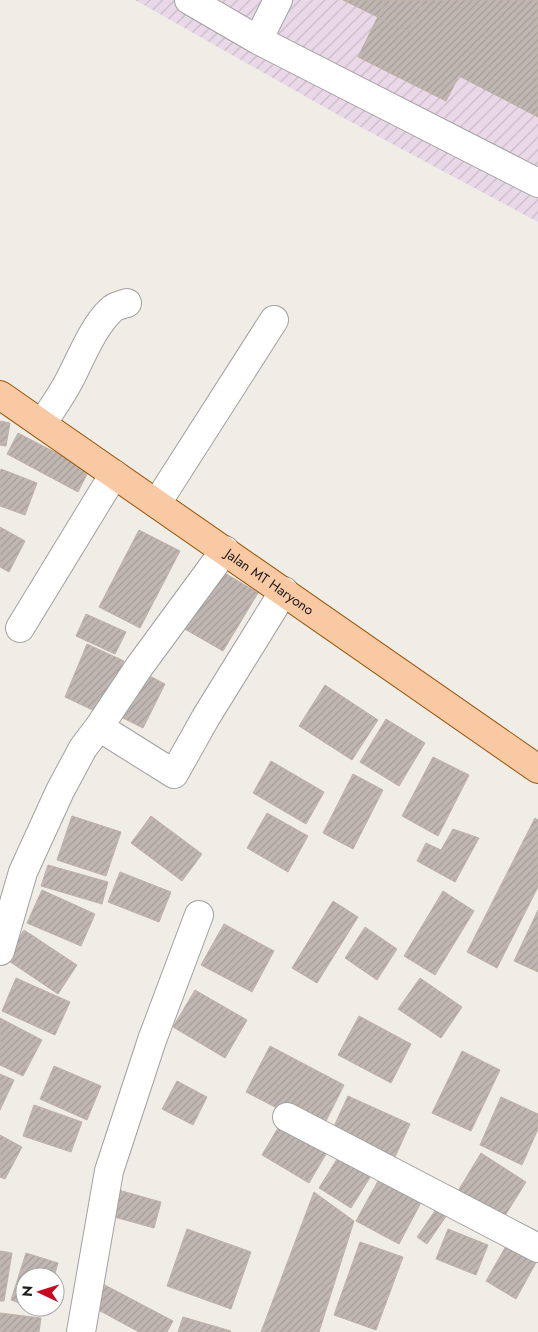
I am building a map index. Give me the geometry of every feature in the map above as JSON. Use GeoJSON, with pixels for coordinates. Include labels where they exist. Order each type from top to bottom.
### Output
{"type":"FeatureCollection","features":[{"type":"Feature","properties":{"kind":"main road","name":"Jalan MT Haryono"},"geometry":{"type":"LineString","coordinates":[[0,395],[538,769]]}},
{"type":"Feature","properties":{"kind":"street"},"geometry":{"type":"LineString","coordinates":[[190,0],[258,40],[538,183]]}},
{"type":"Feature","properties":{"kind":"street"},"geometry":{"type":"LineString","coordinates":[[258,40],[278,0]]}},
{"type":"Feature","properties":{"kind":"street"},"geometry":{"type":"LineString","coordinates":[[42,424],[68,382],[88,343],[109,311],[115,306],[127,303]]}},
{"type":"Feature","properties":{"kind":"street"},"geometry":{"type":"LineString","coordinates":[[157,503],[274,320]]}},
{"type":"Feature","properties":{"kind":"street"},"geometry":{"type":"LineString","coordinates":[[20,628],[114,474]]}},
{"type":"Feature","properties":{"kind":"street"},"geometry":{"type":"LineString","coordinates":[[0,951],[23,872],[60,791],[83,748],[139,667],[225,550]]}},
{"type":"Feature","properties":{"kind":"street"},"geometry":{"type":"LineString","coordinates":[[99,727],[174,774],[206,717],[284,591]]}},
{"type":"Feature","properties":{"kind":"street"},"geometry":{"type":"LineString","coordinates":[[81,1332],[110,1171],[152,1040],[199,915]]}},
{"type":"Feature","properties":{"kind":"street"},"geometry":{"type":"LineString","coordinates":[[287,1117],[538,1248]]}},
{"type":"Feature","properties":{"kind":"shaded area"},"geometry":{"type":"Polygon","coordinates":[[[135,0],[538,0],[538,222],[340,116],[135,0]]]}},
{"type":"Feature","properties":{"kind":"building"},"geometry":{"type":"Polygon","coordinates":[[[343,0],[424,0],[408,32],[343,0]]]}},
{"type":"Feature","properties":{"kind":"building"},"geometry":{"type":"Polygon","coordinates":[[[386,0],[538,0],[538,117],[459,76],[446,101],[358,57],[386,0]]]}},
{"type":"Feature","properties":{"kind":"building"},"geometry":{"type":"Polygon","coordinates":[[[0,421],[10,423],[6,446],[0,445],[0,421]]]}},
{"type":"Feature","properties":{"kind":"building"},"geometry":{"type":"Polygon","coordinates":[[[18,433],[89,470],[78,492],[7,454],[18,433]]]}},
{"type":"Feature","properties":{"kind":"building"},"geometry":{"type":"Polygon","coordinates":[[[1,469],[37,483],[25,515],[0,506],[1,469]]]}},
{"type":"Feature","properties":{"kind":"building"},"geometry":{"type":"Polygon","coordinates":[[[0,527],[25,541],[9,572],[0,567],[0,527]]]}},
{"type":"Feature","properties":{"kind":"building"},"geometry":{"type":"Polygon","coordinates":[[[139,530],[180,551],[140,628],[99,607],[139,530]]]}},
{"type":"Feature","properties":{"kind":"building"},"geometry":{"type":"Polygon","coordinates":[[[218,569],[258,593],[223,651],[183,628],[218,569]]]}},
{"type":"Feature","properties":{"kind":"building"},"geometry":{"type":"Polygon","coordinates":[[[86,614],[126,632],[115,654],[76,636],[86,614]]]}},
{"type":"Feature","properties":{"kind":"building"},"geometry":{"type":"Polygon","coordinates":[[[87,644],[124,661],[101,714],[65,697],[87,644]]]}},
{"type":"Feature","properties":{"kind":"building"},"geometry":{"type":"Polygon","coordinates":[[[144,673],[165,684],[143,728],[121,717],[144,673]]]}},
{"type":"Feature","properties":{"kind":"building"},"geometry":{"type":"Polygon","coordinates":[[[325,685],[378,720],[352,760],[299,726],[325,685]]]}},
{"type":"Feature","properties":{"kind":"building"},"geometry":{"type":"Polygon","coordinates":[[[386,719],[425,743],[399,786],[360,762],[386,719]]]}},
{"type":"Feature","properties":{"kind":"building"},"geometry":{"type":"Polygon","coordinates":[[[433,757],[469,775],[438,836],[402,816],[433,757]]]}},
{"type":"Feature","properties":{"kind":"building"},"geometry":{"type":"Polygon","coordinates":[[[271,761],[324,792],[306,824],[253,793],[271,761]]]}},
{"type":"Feature","properties":{"kind":"building"},"geometry":{"type":"Polygon","coordinates":[[[353,774],[383,790],[353,849],[323,833],[353,774]]]}},
{"type":"Feature","properties":{"kind":"building"},"geometry":{"type":"Polygon","coordinates":[[[267,813],[308,836],[288,872],[247,848],[267,813]]]}},
{"type":"Feature","properties":{"kind":"building"},"geometry":{"type":"Polygon","coordinates":[[[72,816],[121,832],[106,876],[57,860],[72,816]]]}},
{"type":"Feature","properties":{"kind":"building"},"geometry":{"type":"Polygon","coordinates":[[[151,816],[202,854],[182,881],[131,843],[151,816]]]}},
{"type":"Feature","properties":{"kind":"building"},"geometry":{"type":"Polygon","coordinates":[[[535,818],[538,820],[538,887],[497,968],[467,952],[535,818]]]}},
{"type":"Feature","properties":{"kind":"building"},"geometry":{"type":"Polygon","coordinates":[[[453,829],[479,838],[455,882],[417,861],[426,843],[441,850],[453,829]]]}},
{"type":"Feature","properties":{"kind":"building"},"geometry":{"type":"Polygon","coordinates":[[[48,865],[108,882],[102,904],[41,886],[48,865]]]}},
{"type":"Feature","properties":{"kind":"building"},"geometry":{"type":"Polygon","coordinates":[[[120,872],[171,892],[159,922],[108,902],[120,872]]]}},
{"type":"Feature","properties":{"kind":"building"},"geometry":{"type":"Polygon","coordinates":[[[42,890],[95,914],[81,946],[27,923],[42,890]]]}},
{"type":"Feature","properties":{"kind":"building"},"geometry":{"type":"Polygon","coordinates":[[[443,891],[474,911],[435,975],[404,956],[443,891]]]}},
{"type":"Feature","properties":{"kind":"building"},"geometry":{"type":"Polygon","coordinates":[[[333,901],[358,917],[317,983],[292,968],[333,901]]]}},
{"type":"Feature","properties":{"kind":"building"},"geometry":{"type":"Polygon","coordinates":[[[538,910],[538,972],[514,961],[538,910]]]}},
{"type":"Feature","properties":{"kind":"building"},"geometry":{"type":"Polygon","coordinates":[[[224,924],[274,951],[252,992],[201,965],[224,924]]]}},
{"type":"Feature","properties":{"kind":"building"},"geometry":{"type":"Polygon","coordinates":[[[365,927],[397,949],[377,980],[345,958],[365,927]]]}},
{"type":"Feature","properties":{"kind":"building"},"geometry":{"type":"Polygon","coordinates":[[[24,930],[77,965],[58,994],[6,959],[24,930]]]}},
{"type":"Feature","properties":{"kind":"building"},"geometry":{"type":"Polygon","coordinates":[[[16,978],[70,1002],[55,1035],[2,1011],[16,978]]]}},
{"type":"Feature","properties":{"kind":"building"},"geometry":{"type":"Polygon","coordinates":[[[420,978],[462,1007],[441,1038],[398,1009],[420,978]]]}},
{"type":"Feature","properties":{"kind":"building"},"geometry":{"type":"Polygon","coordinates":[[[195,990],[247,1020],[225,1058],[173,1027],[195,990]]]}},
{"type":"Feature","properties":{"kind":"building"},"geometry":{"type":"Polygon","coordinates":[[[359,1016],[411,1044],[391,1083],[338,1055],[359,1016]]]}},
{"type":"Feature","properties":{"kind":"building"},"geometry":{"type":"Polygon","coordinates":[[[0,1018],[42,1040],[23,1076],[0,1065],[0,1018]]]}},
{"type":"Feature","properties":{"kind":"building"},"geometry":{"type":"Polygon","coordinates":[[[270,1046],[344,1085],[321,1131],[246,1092],[270,1046]]]}},
{"type":"Feature","properties":{"kind":"building"},"geometry":{"type":"Polygon","coordinates":[[[462,1051],[500,1070],[471,1131],[432,1113],[462,1051]]]}},
{"type":"Feature","properties":{"kind":"building"},"geometry":{"type":"Polygon","coordinates":[[[54,1066],[101,1086],[87,1120],[40,1099],[54,1066]]]}},
{"type":"Feature","properties":{"kind":"building"},"geometry":{"type":"Polygon","coordinates":[[[0,1074],[14,1080],[0,1110],[0,1074]]]}},
{"type":"Feature","properties":{"kind":"building"},"geometry":{"type":"Polygon","coordinates":[[[177,1081],[207,1097],[193,1125],[162,1109],[177,1081]]]}},
{"type":"Feature","properties":{"kind":"building"},"geometry":{"type":"Polygon","coordinates":[[[348,1096],[410,1124],[391,1166],[329,1137],[348,1096]]]}},
{"type":"Feature","properties":{"kind":"building"},"geometry":{"type":"Polygon","coordinates":[[[501,1097],[538,1114],[538,1129],[522,1165],[480,1145],[501,1097]]]}},
{"type":"Feature","properties":{"kind":"building"},"geometry":{"type":"Polygon","coordinates":[[[34,1105],[82,1122],[71,1152],[23,1136],[34,1105]]]}},
{"type":"Feature","properties":{"kind":"building"},"geometry":{"type":"Polygon","coordinates":[[[282,1121],[329,1149],[309,1183],[262,1155],[282,1121]]]}},
{"type":"Feature","properties":{"kind":"building"},"geometry":{"type":"Polygon","coordinates":[[[0,1135],[22,1147],[5,1179],[0,1177],[0,1135]]]}},
{"type":"Feature","properties":{"kind":"building"},"geometry":{"type":"Polygon","coordinates":[[[342,1151],[374,1171],[351,1208],[319,1188],[342,1151]]]}},
{"type":"Feature","properties":{"kind":"building"},"geometry":{"type":"Polygon","coordinates":[[[481,1153],[526,1182],[503,1219],[458,1191],[481,1153]]]}},
{"type":"Feature","properties":{"kind":"building"},"geometry":{"type":"Polygon","coordinates":[[[383,1172],[425,1195],[399,1244],[356,1221],[383,1172]]]}},
{"type":"Feature","properties":{"kind":"building"},"geometry":{"type":"Polygon","coordinates":[[[115,1189],[161,1202],[154,1228],[107,1215],[115,1189]]]}},
{"type":"Feature","properties":{"kind":"building"},"geometry":{"type":"Polygon","coordinates":[[[314,1192],[354,1221],[319,1332],[261,1332],[314,1192]]]}},
{"type":"Feature","properties":{"kind":"building"},"geometry":{"type":"Polygon","coordinates":[[[439,1205],[449,1212],[427,1244],[417,1237],[439,1205]]]}},
{"type":"Feature","properties":{"kind":"building"},"geometry":{"type":"Polygon","coordinates":[[[187,1229],[251,1252],[231,1309],[167,1286],[187,1229]]]}},
{"type":"Feature","properties":{"kind":"building"},"geometry":{"type":"Polygon","coordinates":[[[448,1229],[488,1245],[476,1275],[436,1259],[448,1229]]]}},
{"type":"Feature","properties":{"kind":"building"},"geometry":{"type":"Polygon","coordinates":[[[510,1239],[538,1259],[516,1299],[486,1281],[510,1239]]]}},
{"type":"Feature","properties":{"kind":"building"},"geometry":{"type":"Polygon","coordinates":[[[360,1242],[403,1257],[376,1330],[334,1315],[360,1242]]]}},
{"type":"Feature","properties":{"kind":"building"},"geometry":{"type":"Polygon","coordinates":[[[0,1251],[12,1253],[4,1301],[0,1301],[0,1251]]]}},
{"type":"Feature","properties":{"kind":"building"},"geometry":{"type":"Polygon","coordinates":[[[26,1253],[58,1263],[57,1267],[22,1267],[26,1253]]]}},
{"type":"Feature","properties":{"kind":"building"},"geometry":{"type":"Polygon","coordinates":[[[103,1284],[173,1321],[167,1332],[139,1332],[91,1306],[103,1284]]]}},
{"type":"Feature","properties":{"kind":"building"},"geometry":{"type":"Polygon","coordinates":[[[15,1287],[15,1301],[11,1300],[15,1287]]]}},
{"type":"Feature","properties":{"kind":"building"},"geometry":{"type":"Polygon","coordinates":[[[0,1313],[15,1315],[15,1317],[41,1318],[39,1332],[0,1332],[0,1313]]]}},
{"type":"Feature","properties":{"kind":"building"},"geometry":{"type":"Polygon","coordinates":[[[183,1317],[231,1331],[178,1332],[183,1317]]]}}]}
